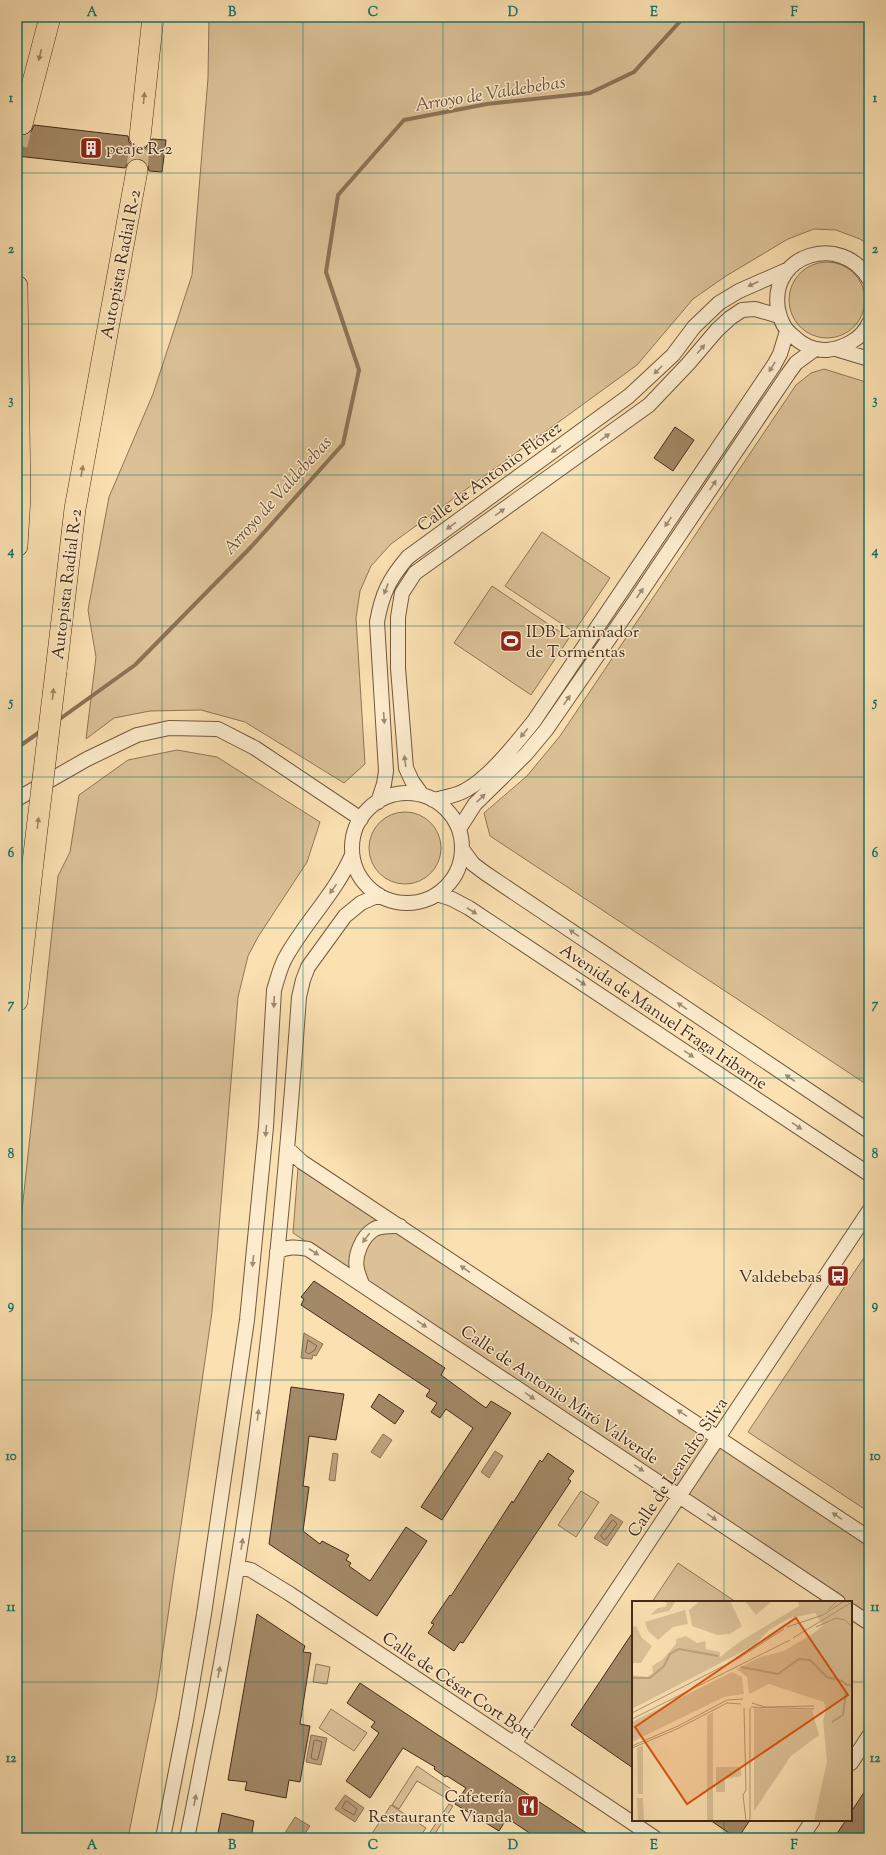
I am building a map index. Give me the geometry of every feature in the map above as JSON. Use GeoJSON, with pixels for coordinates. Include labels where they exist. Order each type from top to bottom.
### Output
{"type":"FeatureCollection","features":[{"type":"Feature","properties":{"kind":"highway"},"geometry":{"type":"LineString","coordinates":[[22,124],[50,17]]}},
{"type":"Feature","properties":{"kind":"highway"},"geometry":{"type":"LineString","coordinates":[[140,137],[152,17]]}},
{"type":"Feature","properties":{"kind":"highway","name":"Autopista Radial R-2"},"geometry":{"type":"LineString","coordinates":[[17,1001],[75,509],[137,170]]}},
{"type":"Feature","properties":{"kind":"highway"},"geometry":{"type":"LineString","coordinates":[[17,286],[20,497],[17,546]]}},
{"type":"Feature","properties":{"kind":"street"},"geometry":{"type":"LineString","coordinates":[[869,279],[857,264],[848,258],[823,252],[811,255],[799,260],[789,269],[782,279],[778,291],[777,304],[779,316],[787,331],[799,342],[815,349],[836,349],[869,359]]}},
{"type":"Feature","properties":{"kind":"street","name":"Calle de Antonio Flórez"},"geometry":{"type":"LineString","coordinates":[[378,802],[384,784],[386,764],[378,622],[380,607],[393,574],[408,557],[641,387],[673,355],[694,327],[719,303],[739,291],[789,269]]}},
{"type":"Feature","properties":{"kind":"street","name":"Calle de Antonio Flórez"},"geometry":{"type":"LineString","coordinates":[[428,798],[412,781],[406,768],[398,668],[398,617],[402,593],[415,573],[649,405],[688,364],[717,330],[730,318],[742,310],[755,309],[779,316]]}},
{"type":"Feature","properties":{"kind":"street"},"geometry":{"type":"LineString","coordinates":[[836,349],[849,344],[860,336],[869,323]]}},
{"type":"Feature","properties":{"kind":"street"},"geometry":{"type":"LineString","coordinates":[[428,798],[446,810],[459,829],[462,849],[459,866],[456,872],[450,882],[437,894],[423,900],[408,903],[393,901],[379,896],[367,886],[359,875],[352,855],[352,843],[360,819],[378,802],[392,796],[407,793],[428,798],[453,796],[466,790],[479,781],[515,744],[534,721],[774,365],[780,354],[787,331]]}},
{"type":"Feature","properties":{"kind":"street"},"geometry":{"type":"LineString","coordinates":[[459,829],[475,804],[526,754],[546,730],[625,616],[788,374],[796,363],[815,349]]}},
{"type":"Feature","properties":{"kind":"street"},"geometry":{"type":"LineString","coordinates":[[17,799],[87,759],[137,735],[169,728],[218,729],[255,748],[360,819]]}},
{"type":"Feature","properties":{"kind":"street","name":"Avenida de Manuel Fraga Iribarne"},"geometry":{"type":"LineString","coordinates":[[462,849],[473,864],[485,873],[869,1131]]}},
{"type":"Feature","properties":{"kind":"street"},"geometry":{"type":"LineString","coordinates":[[163,1838],[186,1720],[204,1614],[246,1320],[266,1127],[274,990],[279,971],[286,956],[341,878],[352,855]]}},
{"type":"Feature","properties":{"kind":"street","name":"Avenida de Manuel Fraga Iribarne"},"geometry":{"type":"LineString","coordinates":[[437,894],[452,899],[469,908],[869,1174]]}},
{"type":"Feature","properties":{"kind":"street"},"geometry":{"type":"LineString","coordinates":[[187,1838],[238,1567],[245,1520],[288,1149],[299,997],[303,980],[317,954],[345,916],[361,903],[379,896]]}},
{"type":"Feature","properties":{"kind":"street"},"geometry":{"type":"LineString","coordinates":[[288,1149],[302,1162],[869,1538]]}},
{"type":"Feature","properties":{"kind":"street","name":"Calle de Leandro Silva"},"geometry":{"type":"LineString","coordinates":[[514,1744],[869,1211]]}},
{"type":"Feature","properties":{"kind":"street"},"geometry":{"type":"LineString","coordinates":[[362,1284],[356,1268],[358,1250],[365,1238],[373,1230],[384,1226],[400,1226]]}},
{"type":"Feature","properties":{"kind":"street","name":"Calle de Antonio Miró Valverde"},"geometry":{"type":"LineString","coordinates":[[277,1252],[285,1248],[296,1247],[308,1249],[836,1601]]}},
{"type":"Feature","properties":{"kind":"street","name":"Calle de César Cort Botí"},"geometry":{"type":"LineString","coordinates":[[238,1567],[251,1570],[260,1575],[655,1838]]}},
{"type":"Feature","properties":{"kind":"street"},"geometry":{"type":"LineString","coordinates":[[852,1612],[869,1623]]}},
{"type":"Feature","properties":{"kind":"street"},"geometry":{"type":"LineString","coordinates":[[852,1762],[869,1736]]}},
{"type":"Feature","properties":{"kind":"street"},"geometry":{"type":"LineString","coordinates":[[801,1838],[812,1821]]}},
{"type":"Feature","properties":{"kind":"shaded area"},"geometry":{"type":"Polygon","coordinates":[[[209,17],[869,17],[869,245],[860,239],[836,230],[814,229],[788,239],[726,276],[693,299],[637,365],[391,544],[371,566],[360,591],[356,618],[365,764],[344,783],[245,722],[201,710],[150,711],[114,718],[86,739],[96,657],[88,610],[109,497],[153,394],[192,275],[208,78],[209,17]]]}},
{"type":"Feature","properties":{"kind":"shaded area"},"geometry":{"type":"Polygon","coordinates":[[[827,262],[842,265],[854,273],[862,285],[865,300],[862,315],[854,327],[842,335],[827,338],[812,335],[800,327],[792,315],[789,300],[792,285],[800,273],[812,265],[827,262]]]}},
{"type":"Feature","properties":{"kind":"shaded area"},"geometry":{"type":"Polygon","coordinates":[[[824,369],[869,383],[869,1086],[490,836],[484,813],[527,776],[560,736],[796,385],[811,373],[824,369]]]}},
{"type":"Feature","properties":{"kind":"shaded area","name":"IDB Laminador de Tormentas"},"geometry":{"type":"Polygon","coordinates":[[[542,532],[610,578],[574,632],[505,586],[542,532]]]}},
{"type":"Feature","properties":{"kind":"shaded area","name":"IDB Laminador de Tormentas"},"geometry":{"type":"Polygon","coordinates":[[[492,586],[569,638],[531,695],[454,643],[492,586]]]}},
{"type":"Feature","properties":{"kind":"shaded area"},"geometry":{"type":"Polygon","coordinates":[[[177,750],[217,757],[320,822],[307,862],[258,937],[248,956],[238,997],[212,1312],[156,1698],[128,1838],[17,1838],[17,1257],[58,876],[70,852],[79,795],[128,760],[177,750]]]}},
{"type":"Feature","properties":{"kind":"shaded area"},"geometry":{"type":"Polygon","coordinates":[[[405,812],[425,818],[435,828],[441,848],[435,868],[425,878],[405,884],[385,878],[375,868],[369,848],[375,828],[385,818],[405,812]]]}},
{"type":"Feature","properties":{"kind":"shaded area"},"geometry":{"type":"Polygon","coordinates":[[[298,1168],[869,1546],[869,1616],[852,1605],[852,1601],[846,1601],[293,1233],[298,1168]]]}},
{"type":"Feature","properties":{"kind":"shaded area"},"geometry":{"type":"Polygon","coordinates":[[[869,1250],[869,1402],[867,1405],[869,1406],[869,1512],[748,1432],[869,1250]]]}},
{"type":"Feature","properties":{"kind":"shaded area"},"geometry":{"type":"Polygon","coordinates":[[[581,1491],[599,1502],[576,1537],[558,1525],[581,1491]]]}},
{"type":"Feature","properties":{"kind":"shaded area"},"geometry":{"type":"Polygon","coordinates":[[[678,1563],[735,1601],[653,1601],[678,1563]]]}},
{"type":"Feature","properties":{"kind":"shaded area"},"geometry":{"type":"Polygon","coordinates":[[[316,1664],[330,1667],[327,1684],[313,1682],[316,1664]]]}},
{"type":"Feature","properties":{"kind":"shaded area"},"geometry":{"type":"Polygon","coordinates":[[[331,1709],[367,1733],[354,1751],[319,1728],[331,1709]]]}},
{"type":"Feature","properties":{"kind":"shaded area"},"geometry":{"type":"Polygon","coordinates":[[[417,1766],[451,1789],[446,1798],[417,1781],[399,1809],[392,1805],[417,1766]]]}},
{"type":"Feature","properties":{"kind":"shaded area"},"geometry":{"type":"Polygon","coordinates":[[[449,1804],[453,1806],[432,1838],[426,1838],[449,1804]]]}},
{"type":"Feature","properties":{"kind":"shaded area"},"geometry":{"type":"Polygon","coordinates":[[[391,1805],[426,1828],[419,1838],[369,1838],[391,1805]]]}},
{"type":"Feature","properties":{"kind":"water"},"geometry":{"type":"Polygon","coordinates":[[[304,1333],[323,1344],[316,1356],[313,1355],[312,1359],[301,1358],[304,1333]]]}},
{"type":"Feature","properties":{"kind":"water"},"geometry":{"type":"Polygon","coordinates":[[[383,1434],[392,1440],[380,1458],[371,1452],[383,1434]]]}},
{"type":"Feature","properties":{"kind":"water"},"geometry":{"type":"Polygon","coordinates":[[[495,1451],[503,1456],[489,1478],[481,1472],[495,1451]]]}},
{"type":"Feature","properties":{"kind":"water"},"geometry":{"type":"Polygon","coordinates":[[[333,1453],[338,1454],[335,1481],[329,1480],[333,1453]]]}},
{"type":"Feature","properties":{"kind":"water"},"geometry":{"type":"Polygon","coordinates":[[[611,1514],[623,1522],[607,1546],[594,1538],[611,1514]]]}},
{"type":"Feature","properties":{"kind":"water"},"geometry":{"type":"Polygon","coordinates":[[[311,1735],[327,1738],[321,1765],[306,1762],[311,1735]]]}},
{"type":"Feature","properties":{"kind":"water"},"geometry":{"type":"Polygon","coordinates":[[[345,1795],[364,1808],[355,1822],[335,1809],[345,1795]]]}},
{"type":"Feature","properties":{"kind":"water"},"geometry":{"type":"Polygon","coordinates":[[[295,1817],[310,1826],[302,1838],[286,1838],[283,1836],[295,1817]]]}},
{"type":"Feature","properties":{"kind":"building","name":"peaje R-2"},"geometry":{"type":"Polygon","coordinates":[[[34,125],[128,136],[129,142],[138,149],[145,148],[152,139],[166,140],[162,172],[149,171],[145,161],[139,158],[128,162],[125,168],[17,156],[17,135],[26,135],[31,132],[34,125]]]}},
{"type":"Feature","properties":{"kind":"building"},"geometry":{"type":"Polygon","coordinates":[[[675,427],[694,440],[673,471],[654,458],[675,427]]]}},
{"type":"Feature","properties":{"kind":"building"},"geometry":{"type":"Polygon","coordinates":[[[314,1281],[445,1368],[441,1375],[486,1408],[491,1401],[511,1413],[442,1520],[421,1507],[473,1428],[446,1409],[440,1418],[431,1412],[437,1403],[426,1396],[430,1390],[301,1305],[304,1299],[301,1297],[314,1281]]]}},
{"type":"Feature","properties":{"kind":"building"},"geometry":{"type":"Polygon","coordinates":[[[291,1387],[344,1394],[336,1440],[309,1436],[303,1486],[309,1487],[303,1531],[320,1544],[322,1541],[349,1555],[346,1560],[351,1563],[349,1566],[370,1581],[406,1527],[427,1541],[377,1616],[269,1544],[291,1387]]]}},
{"type":"Feature","properties":{"kind":"building"},"geometry":{"type":"Polygon","coordinates":[[[379,1394],[404,1411],[395,1424],[371,1407],[379,1394]]]}},
{"type":"Feature","properties":{"kind":"building"},"geometry":{"type":"Polygon","coordinates":[[[548,1453],[574,1471],[568,1479],[571,1481],[463,1643],[460,1642],[454,1651],[428,1633],[434,1624],[431,1623],[450,1595],[451,1596],[540,1460],[542,1462],[548,1453]]]}},
{"type":"Feature","properties":{"kind":"building"},"geometry":{"type":"Polygon","coordinates":[[[257,1614],[305,1646],[303,1652],[311,1653],[300,1724],[310,1726],[300,1782],[289,1780],[286,1798],[245,1790],[247,1782],[228,1780],[257,1614]]]}},
{"type":"Feature","properties":{"kind":"building"},"geometry":{"type":"Polygon","coordinates":[[[632,1634],[632,1767],[571,1725],[632,1634]]]}},
{"type":"Feature","properties":{"kind":"building"},"geometry":{"type":"Polygon","coordinates":[[[360,1683],[594,1838],[537,1838],[507,1818],[499,1831],[455,1804],[466,1788],[447,1776],[445,1777],[434,1769],[435,1767],[403,1748],[370,1798],[346,1781],[379,1733],[371,1727],[375,1722],[347,1703],[360,1683]]]}},
{"type":"Feature","properties":{"kind":"building"},"geometry":{"type":"Polygon","coordinates":[[[869,1785],[869,1838],[834,1838],[845,1821],[852,1821],[852,1810],[869,1785]]]}},
{"type":"Feature","properties":{"kind":"building"},"geometry":{"type":"Polygon","coordinates":[[[222,1813],[254,1821],[251,1838],[217,1838],[222,1813]]]}},
{"type":"Feature","properties":{"kind":"building"},"geometry":{"type":"Polygon","coordinates":[[[711,1821],[749,1821],[738,1838],[711,1821]]]}},
{"type":"Feature","properties":{"kind":"waterway","name":"Arroyo de Valdebebas"},"geometry":{"type":"LineString","coordinates":[[57,721],[135,665],[251,547],[343,444],[359,370],[326,272],[338,195],[404,120],[487,104],[590,93],[634,72],[684,17]]}},
{"type":"Feature","properties":{"kind":"waterway"},"geometry":{"type":"LineString","coordinates":[[863,17],[869,24]]}},
{"type":"Feature","properties":{"kind":"waterway","name":"Arroyo de Valdebebas"},"geometry":{"type":"LineString","coordinates":[[17,748],[41,731]]}},
{"type":"Feature","properties":{"kind":"tunnel"},"geometry":{"type":"LineString","coordinates":[[17,145],[22,124]]}},
{"type":"Feature","properties":{"kind":"tunnel"},"geometry":{"type":"LineString","coordinates":[[137,170],[140,137]]}},
{"type":"Feature","properties":{"kind":"place","name":"peaje R-2"},"geometry":{"type":"Point","coordinates":[91,148]}},
{"type":"Feature","properties":{"kind":"place","name":"IDB Laminador de Tormentas"},"geometry":{"type":"Point","coordinates":[511,641]}},
{"type":"Feature","properties":{"kind":"place","name":"Valdebebas"},"geometry":{"type":"Point","coordinates":[838,1276]}},
{"type":"Feature","properties":{"kind":"place","name":"Cafetería Restaurante Vianda"},"geometry":{"type":"Point","coordinates":[528,1806]}}]}
